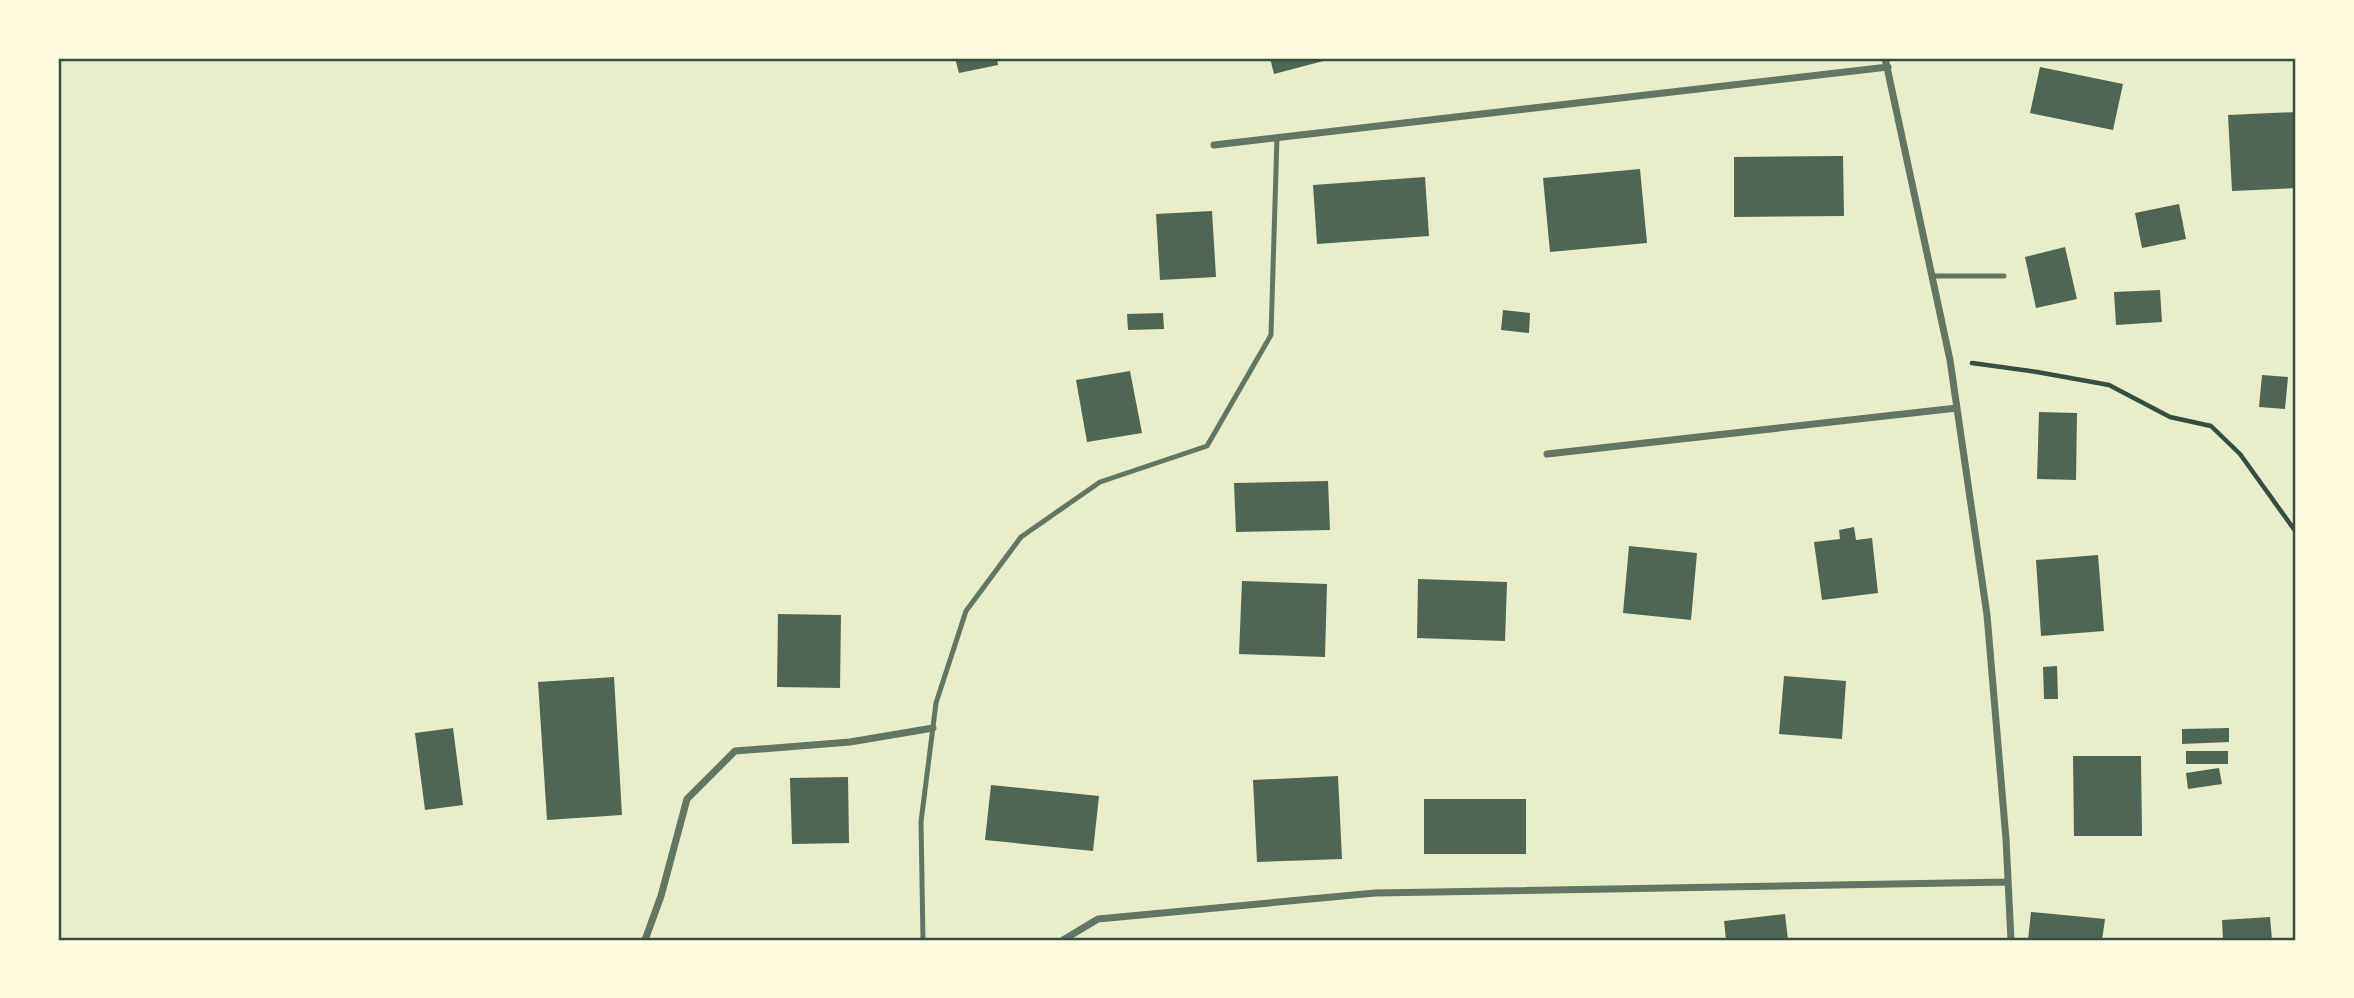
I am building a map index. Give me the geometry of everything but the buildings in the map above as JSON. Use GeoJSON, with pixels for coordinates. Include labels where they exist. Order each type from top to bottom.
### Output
{"type":"FeatureCollection","features":[{"type":"Feature","properties":{"kind":"street"},"geometry":{"type":"LineString","coordinates":[[1885,58],[1950,360],[1987,615],[2011,940]]}},
{"type":"Feature","properties":{"kind":"street"},"geometry":{"type":"LineString","coordinates":[[1214,145],[1888,67]]}},
{"type":"Feature","properties":{"kind":"street"},"geometry":{"type":"LineString","coordinates":[[1547,454],[1957,408]]}},
{"type":"Feature","properties":{"kind":"street"},"geometry":{"type":"LineString","coordinates":[[645,940],[661,896],[687,799],[736,751],[850,742],[933,728]]}},
{"type":"Feature","properties":{"kind":"street"},"geometry":{"type":"LineString","coordinates":[[1063,940],[1098,919],[1376,893],[2008,882]]}},
{"type":"Feature","properties":{"kind":"lane"},"geometry":{"type":"LineString","coordinates":[[923,940],[921,822],[936,704],[966,611],[1021,537],[1100,482],[1208,446],[1271,335],[1277,137]]}},
{"type":"Feature","properties":{"kind":"lane"},"geometry":{"type":"LineString","coordinates":[[1932,276],[2004,276]]}},
{"type":"Feature","properties":{"kind":"path"},"geometry":{"type":"LineString","coordinates":[[1950,360],[2109,385],[2170,417],[2211,426],[2240,454],[2296,532]]}}]}
